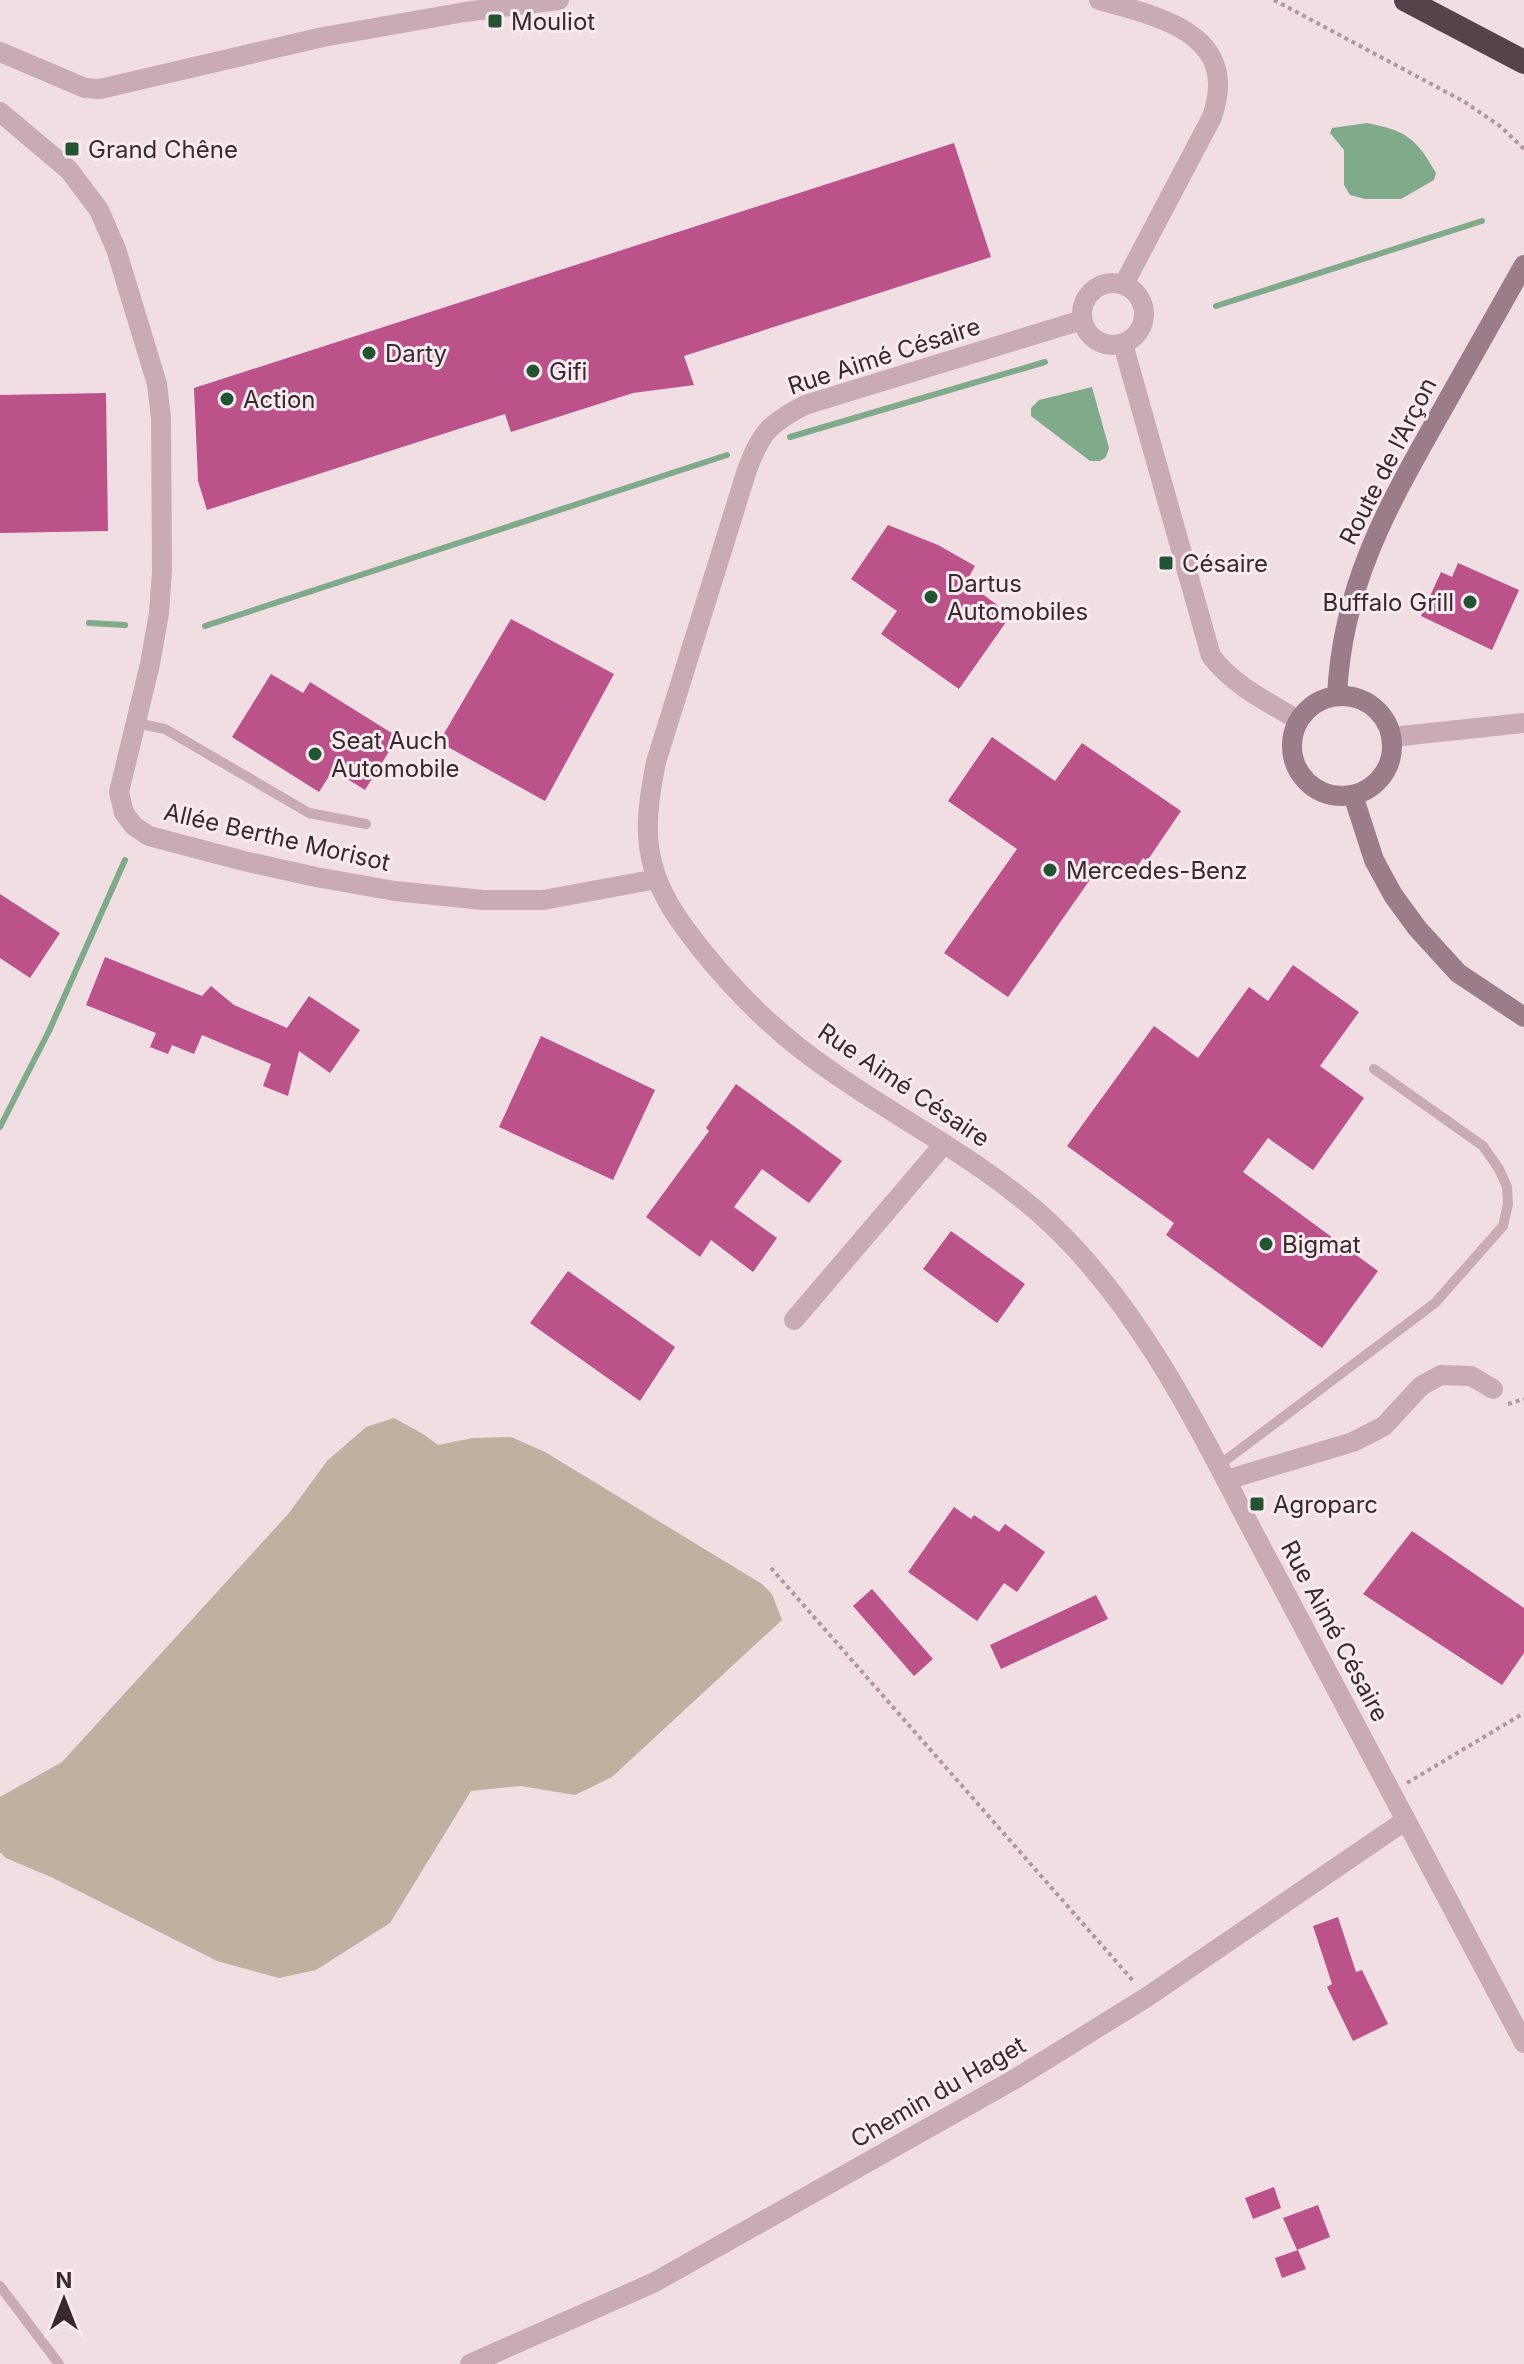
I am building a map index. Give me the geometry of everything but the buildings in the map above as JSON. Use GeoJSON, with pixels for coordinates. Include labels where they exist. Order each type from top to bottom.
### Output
{"type":"FeatureCollection","features":[{"type":"Feature","properties":{"kind":"highway"},"geometry":{"type":"LineString","coordinates":[[1406,0],[1524,62]]}},
{"type":"Feature","properties":{"kind":"street"},"geometry":{"type":"LineString","coordinates":[[0,52],[85,88],[100,89],[323,37],[465,12],[559,0]]}},
{"type":"Feature","properties":{"kind":"street"},"geometry":{"type":"LineString","coordinates":[[1099,0],[1161,18],[1188,30],[1212,59],[1218,81],[1212,117],[1124,284]]}},
{"type":"Feature","properties":{"kind":"street","name":"Allée Berthe Morisot"},"geometry":{"type":"LineString","coordinates":[[0,112],[69,170],[99,210],[116,249],[157,384],[161,418],[162,571],[159,613],[119,792],[124,813],[134,826],[149,836],[316,877],[395,891],[483,900],[543,900],[657,879]]}},
{"type":"Feature","properties":{"kind":"street","name":"Route de l’Arçon"},"geometry":{"type":"LineString","coordinates":[[1337,696],[1342,638],[1352,597],[1372,542],[1398,489],[1524,265]]}},
{"type":"Feature","properties":{"kind":"street"},"geometry":{"type":"LineString","coordinates":[[1113,282],[1124,284],[1136,291],[1143,302],[1145,315],[1142,328],[1134,338],[1123,344],[1105,345],[1090,336],[1082,320],[1082,309],[1093,290],[1113,282]]}},
{"type":"Feature","properties":{"kind":"street","name":"Rue Aimé Césaire"},"geometry":{"type":"LineString","coordinates":[[1082,320],[805,405],[769,427],[747,470],[656,762],[648,832],[657,879],[666,902],[680,923],[723,976],[756,1008],[826,1068],[1015,1193],[1050,1223],[1116,1296],[1149,1345],[1222,1473],[1524,2043]]}},
{"type":"Feature","properties":{"kind":"street"},"geometry":{"type":"LineString","coordinates":[[1123,344],[1211,656],[1223,672],[1241,687],[1298,720]]}},
{"type":"Feature","properties":{"kind":"street"},"geometry":{"type":"LineString","coordinates":[[1337,696],[1361,699],[1372,706],[1381,715],[1392,737],[1390,759],[1380,778],[1372,786],[1353,795],[1341,796],[1318,790],[1301,775],[1292,754],[1291,742],[1298,720],[1314,703],[1337,696]]}},
{"type":"Feature","properties":{"kind":"street"},"geometry":{"type":"LineString","coordinates":[[1392,737],[1524,723]]}},
{"type":"Feature","properties":{"kind":"street"},"geometry":{"type":"LineString","coordinates":[[1353,795],[1374,860],[1393,895],[1417,928],[1458,973],[1524,1017]]}},
{"type":"Feature","properties":{"kind":"street"},"geometry":{"type":"LineString","coordinates":[[794,1320],[944,1144]]}},
{"type":"Feature","properties":{"kind":"street"},"geometry":{"type":"LineString","coordinates":[[1222,1473],[1353,1442],[1384,1426],[1421,1386],[1441,1375],[1471,1376],[1499,1397]]}},
{"type":"Feature","properties":{"kind":"street","name":"Chemin du Haget"},"geometry":{"type":"LineString","coordinates":[[470,2364],[655,2282],[1015,2079],[1147,1997],[1406,1820]]}},
{"type":"Feature","properties":{"kind":"lane"},"geometry":{"type":"LineString","coordinates":[[136,723],[165,729],[309,813],[366,824]]}},
{"type":"Feature","properties":{"kind":"lane"},"geometry":{"type":"LineString","coordinates":[[1222,1473],[1435,1303],[1503,1226],[1508,1204],[1507,1187],[1483,1146],[1374,1069]]}},
{"type":"Feature","properties":{"kind":"lane"},"geometry":{"type":"LineString","coordinates":[[0,2286],[59,2364]]}},
{"type":"Feature","properties":{"kind":"path"},"geometry":{"type":"LineString","coordinates":[[1274,0],[1463,101],[1500,126],[1524,149]]}},
{"type":"Feature","properties":{"kind":"path"},"geometry":{"type":"LineString","coordinates":[[1499,1397],[1524,1399]]}},
{"type":"Feature","properties":{"kind":"path"},"geometry":{"type":"LineString","coordinates":[[771,1568],[1147,1997]]}},
{"type":"Feature","properties":{"kind":"path"},"geometry":{"type":"LineString","coordinates":[[1391,1792],[1524,1713]]}},
{"type":"Feature","properties":{"kind":"shaded area"},"geometry":{"type":"Polygon","coordinates":[[[1367,123],[1392,129],[1409,138],[1436,173],[1434,180],[1401,199],[1365,199],[1350,195],[1344,185],[1344,150],[1330,133],[1332,128],[1367,123]]]}},
{"type":"Feature","properties":{"kind":"shaded area"},"geometry":{"type":"Polygon","coordinates":[[[1092,387],[1109,448],[1106,457],[1100,461],[1090,461],[1031,416],[1031,408],[1039,400],[1092,387]]]}},
{"type":"Feature","properties":{"kind":"shaded area"},"geometry":{"type":"Polygon","coordinates":[[[394,1418],[438,1445],[473,1438],[511,1437],[545,1452],[762,1584],[772,1594],[782,1620],[612,1777],[575,1795],[521,1786],[471,1791],[390,1923],[316,1970],[279,1978],[217,1961],[53,1878],[6,1858],[0,1852],[0,1797],[62,1762],[289,1513],[327,1461],[366,1427],[394,1418]]]}},
{"type":"Feature","properties":{"kind":"waterway"},"geometry":{"type":"LineString","coordinates":[[1216,306],[1482,221]]}},
{"type":"Feature","properties":{"kind":"waterway"},"geometry":{"type":"LineString","coordinates":[[790,437],[1045,362]]}},
{"type":"Feature","properties":{"kind":"waterway"},"geometry":{"type":"LineString","coordinates":[[205,626],[727,455]]}},
{"type":"Feature","properties":{"kind":"waterway"},"geometry":{"type":"LineString","coordinates":[[89,623],[125,625]]}},
{"type":"Feature","properties":{"kind":"waterway"},"geometry":{"type":"LineString","coordinates":[[0,1127],[49,1031],[125,860]]}},
{"type":"Feature","properties":{"kind":"place","name":"Mouliot"},"geometry":{"type":"Point","coordinates":[495,21]}},
{"type":"Feature","properties":{"kind":"place","name":"Grand Chêne"},"geometry":{"type":"Point","coordinates":[72,149]}},
{"type":"Feature","properties":{"kind":"place","name":"Darty"},"geometry":{"type":"Point","coordinates":[369,353]}},
{"type":"Feature","properties":{"kind":"place","name":"Gifi"},"geometry":{"type":"Point","coordinates":[533,371]}},
{"type":"Feature","properties":{"kind":"place","name":"Action"},"geometry":{"type":"Point","coordinates":[227,399]}},
{"type":"Feature","properties":{"kind":"place","name":"Césaire"},"geometry":{"type":"Point","coordinates":[1166,563]}},
{"type":"Feature","properties":{"kind":"place","name":"Dartus Automobiles"},"geometry":{"type":"Point","coordinates":[931,597]}},
{"type":"Feature","properties":{"kind":"place","name":"Buffalo Grill"},"geometry":{"type":"Point","coordinates":[1470,602]}},
{"type":"Feature","properties":{"kind":"place","name":"Seat Auch Automobile"},"geometry":{"type":"Point","coordinates":[315,754]}},
{"type":"Feature","properties":{"kind":"place","name":"Mercedes-Benz"},"geometry":{"type":"Point","coordinates":[1050,870]}},
{"type":"Feature","properties":{"kind":"place","name":"Bigmat"},"geometry":{"type":"Point","coordinates":[1266,1244]}},
{"type":"Feature","properties":{"kind":"place","name":"Agroparc"},"geometry":{"type":"Point","coordinates":[1257,1504]}}]}
